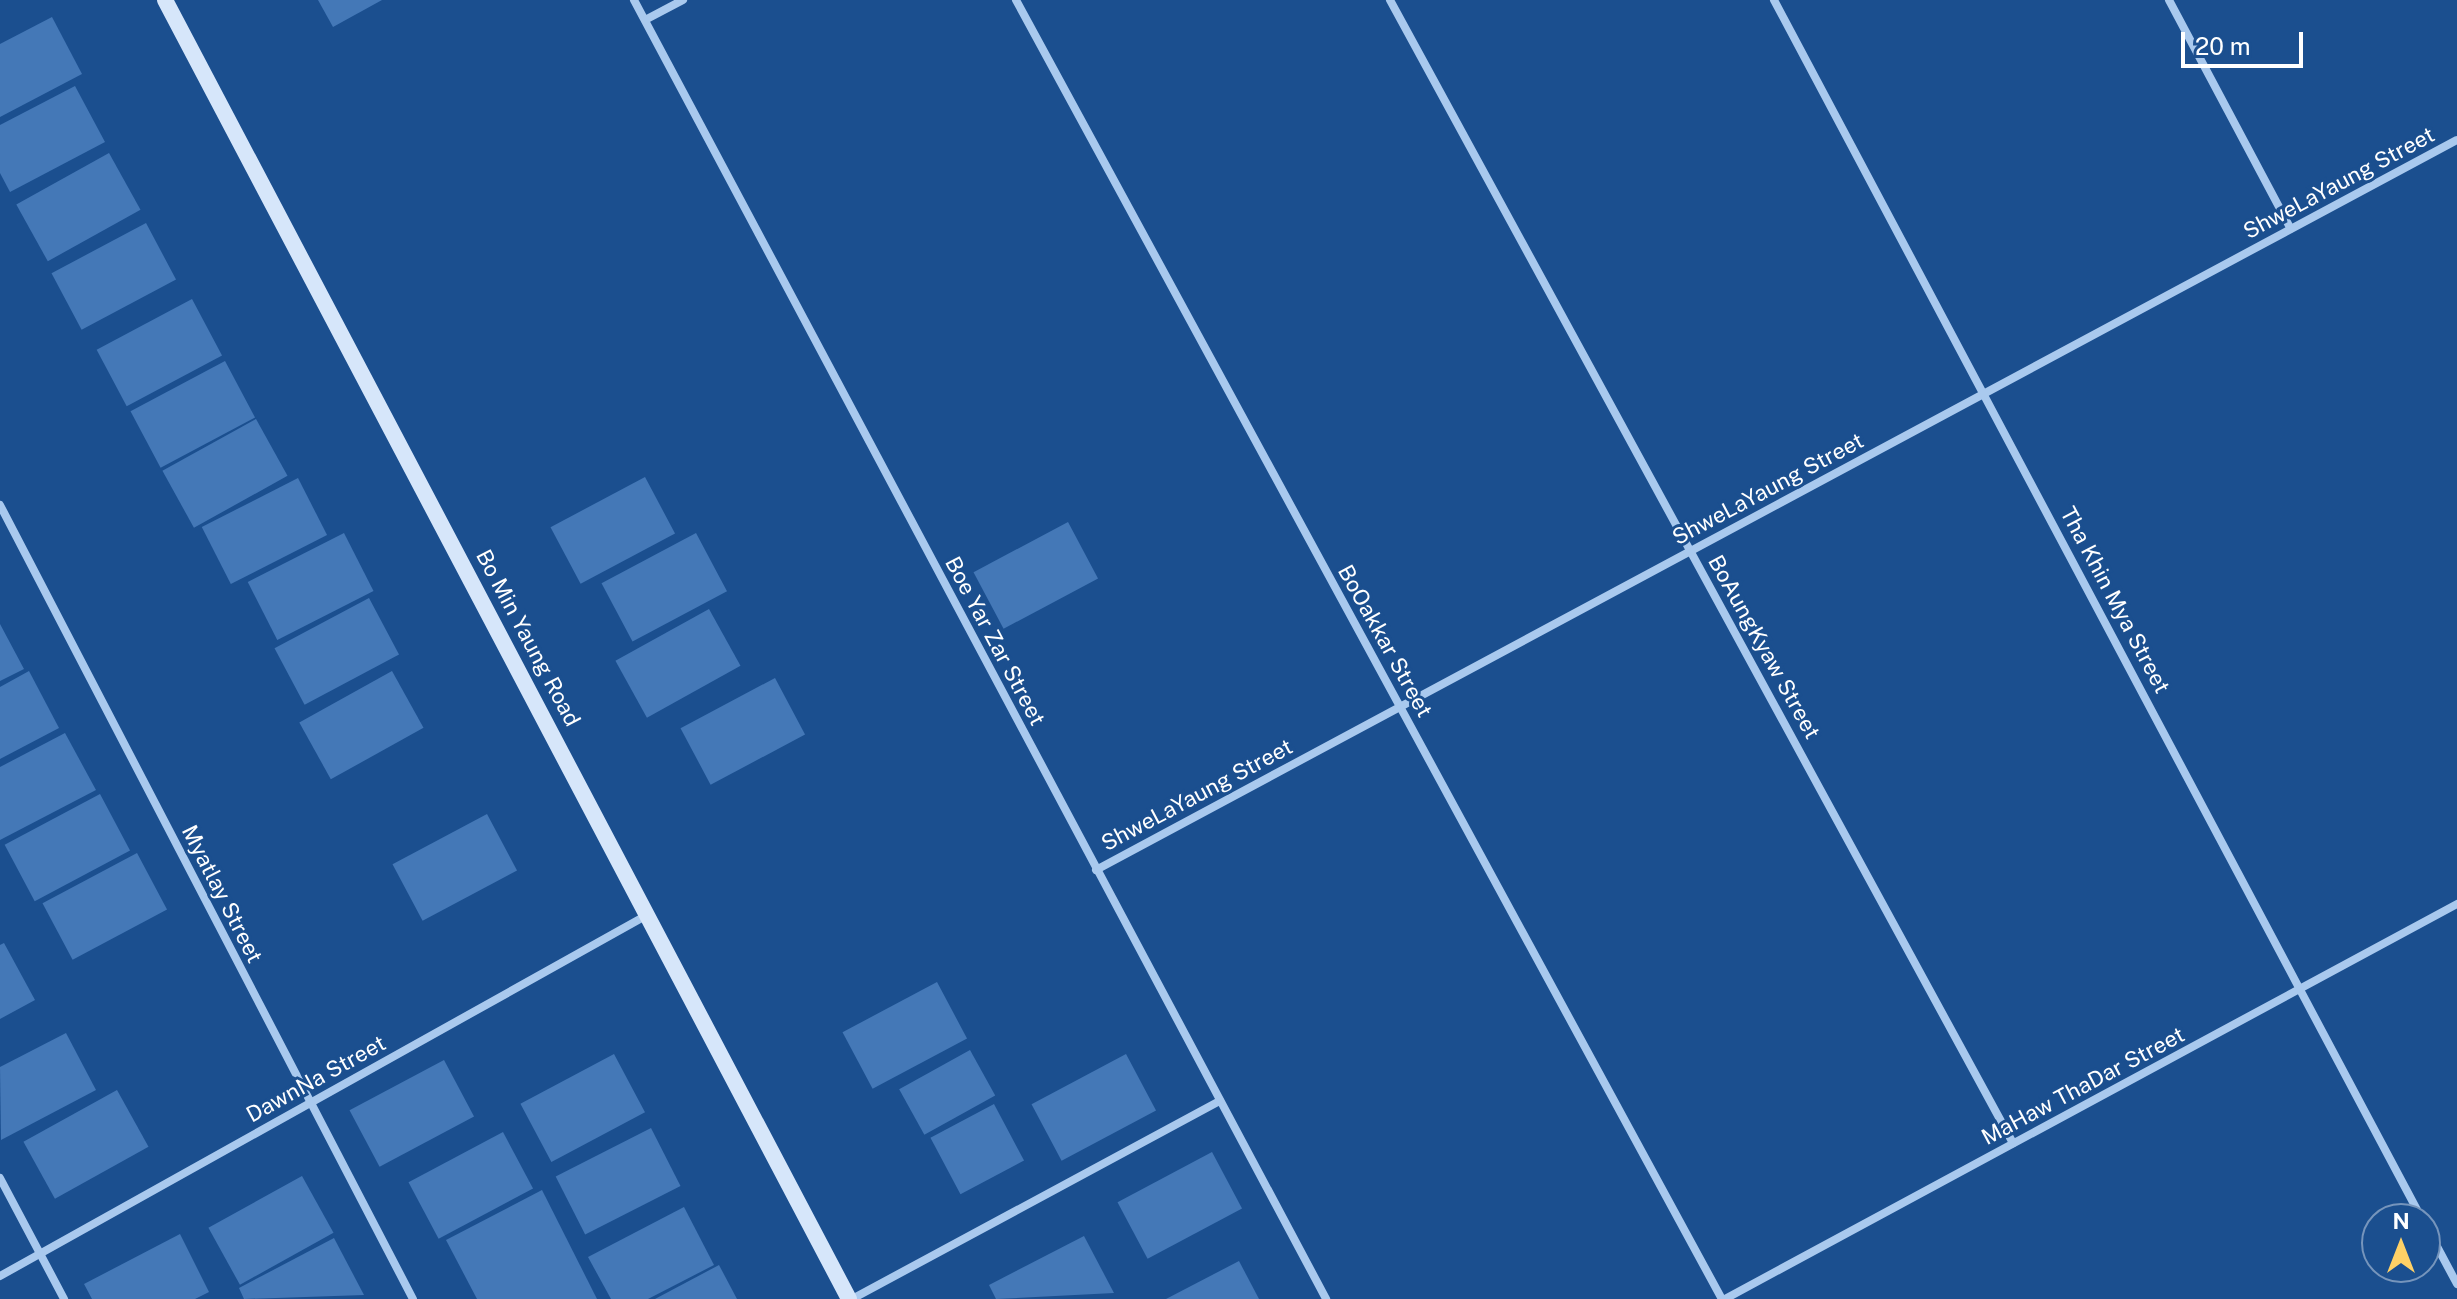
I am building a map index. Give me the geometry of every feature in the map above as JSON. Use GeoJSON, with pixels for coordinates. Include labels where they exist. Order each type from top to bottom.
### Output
{"type":"FeatureCollection","features":[{"type":"Feature","properties":{"kind":"street","name":"Bo Min Yaung Road"},"geometry":{"type":"LineString","coordinates":[[165,0],[850,1299]]}},
{"type":"Feature","properties":{"kind":"street","name":"Boe Yar Zar Street"},"geometry":{"type":"LineString","coordinates":[[634,0],[1326,1299]]}},
{"type":"Feature","properties":{"kind":"street"},"geometry":{"type":"LineString","coordinates":[[645,20],[683,0]]}},
{"type":"Feature","properties":{"kind":"street","name":"BoOakkar Street"},"geometry":{"type":"LineString","coordinates":[[1016,0],[1724,1299]]}},
{"type":"Feature","properties":{"kind":"street","name":"BoAungKyaw Street"},"geometry":{"type":"LineString","coordinates":[[1390,0],[2013,1143]]}},
{"type":"Feature","properties":{"kind":"street","name":"Tha Khin Mya Street"},"geometry":{"type":"LineString","coordinates":[[1774,0],[1986,393],[2414,1203]]}},
{"type":"Feature","properties":{"kind":"street"},"geometry":{"type":"LineString","coordinates":[[2169,0],[2291,229]]}},
{"type":"Feature","properties":{"kind":"street","name":"ShweLaYaung Street"},"geometry":{"type":"LineString","coordinates":[[1096,870],[2457,140]]}},
{"type":"Feature","properties":{"kind":"street","name":"Myatlay Street"},"geometry":{"type":"LineString","coordinates":[[0,505],[413,1299]]}},
{"type":"Feature","properties":{"kind":"street","name":"MaHaw ThaDar Street"},"geometry":{"type":"LineString","coordinates":[[1724,1299],[2457,904]]}},
{"type":"Feature","properties":{"kind":"street","name":"DawnNa Street"},"geometry":{"type":"LineString","coordinates":[[0,1276],[649,914]]}},
{"type":"Feature","properties":{"kind":"street"},"geometry":{"type":"LineString","coordinates":[[850,1299],[1220,1101]]}},
{"type":"Feature","properties":{"kind":"street"},"geometry":{"type":"LineString","coordinates":[[0,1178],[64,1299]]}},
{"type":"Feature","properties":{"kind":"street","name":"Tha Khin Mya Street"},"geometry":{"type":"LineString","coordinates":[[2441,1254],[2457,1284]]}},
{"type":"Feature","properties":{"kind":"building"},"geometry":{"type":"Polygon","coordinates":[[[318,0],[382,0],[333,27],[318,0]]]}},
{"type":"Feature","properties":{"kind":"building"},"geometry":{"type":"Polygon","coordinates":[[[52,17],[82,74],[0,117],[0,44],[52,17]]]}},
{"type":"Feature","properties":{"kind":"building"},"geometry":{"type":"Polygon","coordinates":[[[75,86],[105,142],[10,192],[0,173],[0,125],[75,86]]]}},
{"type":"Feature","properties":{"kind":"building"},"geometry":{"type":"Polygon","coordinates":[[[109,153],[141,210],[48,261],[16,204],[109,153]]]}},
{"type":"Feature","properties":{"kind":"building"},"geometry":{"type":"Polygon","coordinates":[[[146,223],[176,280],[82,330],[52,273],[146,223]]]}},
{"type":"Feature","properties":{"kind":"building"},"geometry":{"type":"Polygon","coordinates":[[[192,299],[222,356],[127,406],[97,350],[192,299]]]}},
{"type":"Feature","properties":{"kind":"building"},"geometry":{"type":"Polygon","coordinates":[[[225,361],[255,418],[161,468],[131,411],[225,361]]]}},
{"type":"Feature","properties":{"kind":"building"},"geometry":{"type":"Polygon","coordinates":[[[256,419],[288,476],[194,528],[162,471],[256,419]]]}},
{"type":"Feature","properties":{"kind":"building"},"geometry":{"type":"Polygon","coordinates":[[[645,477],[675,534],[581,584],[551,527],[645,477]]]}},
{"type":"Feature","properties":{"kind":"building"},"geometry":{"type":"Polygon","coordinates":[[[298,478],[327,535],[231,584],[202,527],[298,478]]]}},
{"type":"Feature","properties":{"kind":"building"},"geometry":{"type":"Polygon","coordinates":[[[1068,522],[1098,579],[1004,629],[974,572],[1068,522]]]}},
{"type":"Feature","properties":{"kind":"building"},"geometry":{"type":"Polygon","coordinates":[[[344,533],[374,591],[277,640],[248,582],[344,533]]]}},
{"type":"Feature","properties":{"kind":"building"},"geometry":{"type":"Polygon","coordinates":[[[696,533],[727,591],[633,642],[602,583],[696,533]]]}},
{"type":"Feature","properties":{"kind":"building"},"geometry":{"type":"Polygon","coordinates":[[[369,598],[399,655],[305,705],[275,648],[369,598]]]}},
{"type":"Feature","properties":{"kind":"building"},"geometry":{"type":"Polygon","coordinates":[[[709,609],[741,666],[647,718],[615,661],[709,609]]]}},
{"type":"Feature","properties":{"kind":"building"},"geometry":{"type":"Polygon","coordinates":[[[0,624],[24,669],[0,681],[0,624]]]}},
{"type":"Feature","properties":{"kind":"building"},"geometry":{"type":"Polygon","coordinates":[[[29,671],[59,728],[0,759],[0,687],[29,671]]]}},
{"type":"Feature","properties":{"kind":"building"},"geometry":{"type":"Polygon","coordinates":[[[392,671],[424,728],[331,779],[299,722],[392,671]]]}},
{"type":"Feature","properties":{"kind":"building"},"geometry":{"type":"Polygon","coordinates":[[[775,678],[805,735],[711,785],[681,728],[775,678]]]}},
{"type":"Feature","properties":{"kind":"building"},"geometry":{"type":"Polygon","coordinates":[[[65,733],[96,790],[0,840],[0,767],[65,733]]]}},
{"type":"Feature","properties":{"kind":"building"},"geometry":{"type":"Polygon","coordinates":[[[100,794],[130,851],[35,901],[5,845],[100,794]]]}},
{"type":"Feature","properties":{"kind":"building"},"geometry":{"type":"Polygon","coordinates":[[[487,814],[517,871],[423,921],[393,864],[487,814]]]}},
{"type":"Feature","properties":{"kind":"building"},"geometry":{"type":"Polygon","coordinates":[[[137,853],[167,910],[73,960],[43,903],[137,853]]]}},
{"type":"Feature","properties":{"kind":"building"},"geometry":{"type":"Polygon","coordinates":[[[4,943],[35,1000],[0,1019],[0,945],[4,943]]]}},
{"type":"Feature","properties":{"kind":"building"},"geometry":{"type":"Polygon","coordinates":[[[937,982],[967,1039],[873,1089],[843,1032],[937,982]]]}},
{"type":"Feature","properties":{"kind":"building"},"geometry":{"type":"Polygon","coordinates":[[[66,1033],[96,1090],[1,1140],[0,1067],[66,1033]]]}},
{"type":"Feature","properties":{"kind":"building"},"geometry":{"type":"Polygon","coordinates":[[[970,1050],[995,1095],[924,1135],[899,1089],[970,1050]]]}},
{"type":"Feature","properties":{"kind":"building"},"geometry":{"type":"Polygon","coordinates":[[[614,1054],[645,1112],[551,1162],[520,1104],[614,1054]]]}},
{"type":"Feature","properties":{"kind":"building"},"geometry":{"type":"Polygon","coordinates":[[[1126,1054],[1156,1111],[1062,1161],[1032,1104],[1126,1054]]]}},
{"type":"Feature","properties":{"kind":"building"},"geometry":{"type":"Polygon","coordinates":[[[444,1060],[474,1117],[380,1167],[350,1110],[444,1060]]]}},
{"type":"Feature","properties":{"kind":"building"},"geometry":{"type":"Polygon","coordinates":[[[117,1090],[149,1147],[55,1199],[23,1142],[117,1090]]]}},
{"type":"Feature","properties":{"kind":"building"},"geometry":{"type":"Polygon","coordinates":[[[994,1104],[1024,1161],[960,1194],[930,1138],[994,1104]]]}},
{"type":"Feature","properties":{"kind":"building"},"geometry":{"type":"Polygon","coordinates":[[[651,1128],[681,1186],[585,1234],[556,1177],[651,1128]]]}},
{"type":"Feature","properties":{"kind":"building"},"geometry":{"type":"Polygon","coordinates":[[[503,1132],[533,1189],[439,1239],[409,1182],[503,1132]]]}},
{"type":"Feature","properties":{"kind":"building"},"geometry":{"type":"Polygon","coordinates":[[[1212,1152],[1242,1209],[1148,1259],[1118,1202],[1212,1152]]]}},
{"type":"Feature","properties":{"kind":"building"},"geometry":{"type":"Polygon","coordinates":[[[302,1176],[334,1233],[240,1285],[208,1228],[302,1176]]]}},
{"type":"Feature","properties":{"kind":"building"},"geometry":{"type":"Polygon","coordinates":[[[542,1190],[597,1299],[477,1299],[446,1240],[542,1190]]]}},
{"type":"Feature","properties":{"kind":"building"},"geometry":{"type":"Polygon","coordinates":[[[684,1207],[714,1265],[648,1299],[611,1299],[588,1257],[684,1207]]]}},
{"type":"Feature","properties":{"kind":"building"},"geometry":{"type":"Polygon","coordinates":[[[180,1234],[209,1292],[195,1299],[92,1299],[84,1284],[180,1234]]]}},
{"type":"Feature","properties":{"kind":"building"},"geometry":{"type":"Polygon","coordinates":[[[1084,1236],[1114,1293],[996,1299],[989,1285],[1084,1236]]]}},
{"type":"Feature","properties":{"kind":"building"},"geometry":{"type":"Polygon","coordinates":[[[334,1238],[364,1295],[244,1299],[239,1288],[334,1238]]]}},
{"type":"Feature","properties":{"kind":"building"},"geometry":{"type":"Polygon","coordinates":[[[1239,1261],[1259,1299],[1166,1299],[1239,1261]]]}},
{"type":"Feature","properties":{"kind":"building"},"geometry":{"type":"Polygon","coordinates":[[[719,1265],[737,1299],[655,1299],[719,1265]]]}}]}
